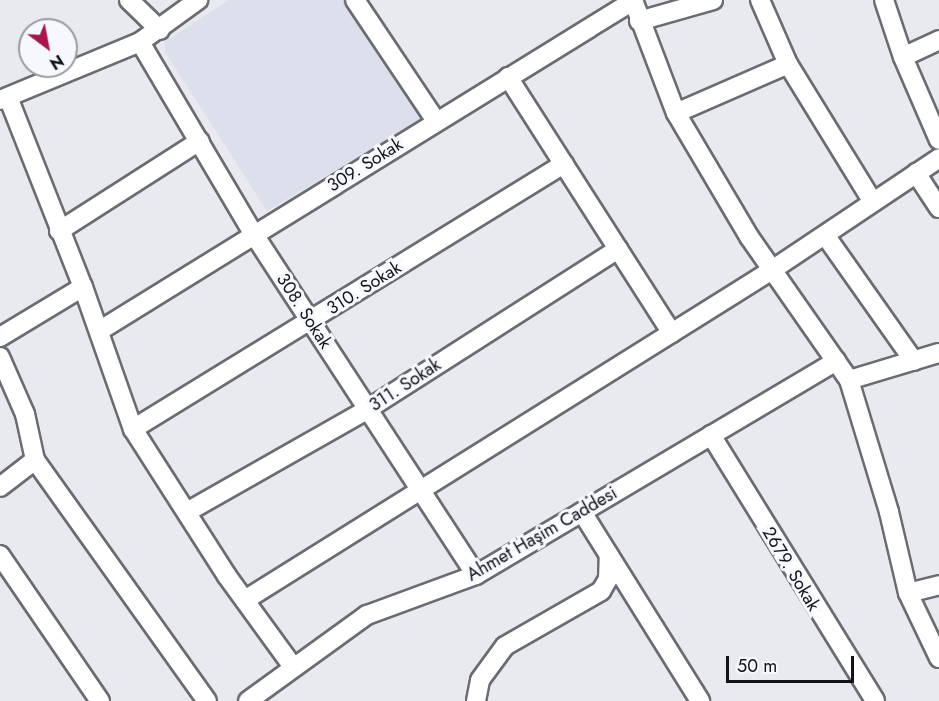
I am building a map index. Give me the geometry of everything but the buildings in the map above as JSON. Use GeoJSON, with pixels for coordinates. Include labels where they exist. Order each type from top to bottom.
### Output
{"type":"FeatureCollection","features":[{"type":"Feature","properties":{"kind":"street"},"geometry":{"type":"LineString","coordinates":[[129,0],[160,30]]}},
{"type":"Feature","properties":{"kind":"street"},"geometry":{"type":"LineString","coordinates":[[198,0],[160,30],[140,42],[4,99],[84,287],[133,429],[245,600],[293,666]]}},
{"type":"Feature","properties":{"kind":"street"},"geometry":{"type":"LineString","coordinates":[[355,0],[436,121]]}},
{"type":"Feature","properties":{"kind":"street"},"geometry":{"type":"LineString","coordinates":[[633,0],[639,21],[676,113],[772,270],[849,380],[908,593],[939,658]]}},
{"type":"Feature","properties":{"kind":"street","name":"309. Sokak"},"geometry":{"type":"LineString","coordinates":[[99,331],[253,233],[633,0]]}},
{"type":"Feature","properties":{"kind":"street"},"geometry":{"type":"LineString","coordinates":[[639,21],[713,0]]}},
{"type":"Feature","properties":{"kind":"street"},"geometry":{"type":"LineString","coordinates":[[760,0],[788,64],[873,202]]}},
{"type":"Feature","properties":{"kind":"street"},"geometry":{"type":"LineString","coordinates":[[884,0],[903,57],[939,140]]}},
{"type":"Feature","properties":{"kind":"street"},"geometry":{"type":"LineString","coordinates":[[903,57],[939,40]]}},
{"type":"Feature","properties":{"kind":"street","name":"308. Sokak"},"geometry":{"type":"LineString","coordinates":[[140,42],[253,233],[476,575]]}},
{"type":"Feature","properties":{"kind":"street"},"geometry":{"type":"LineString","coordinates":[[676,113],[788,64]]}},
{"type":"Feature","properties":{"kind":"street"},"geometry":{"type":"LineString","coordinates":[[508,77],[672,333]]}},
{"type":"Feature","properties":{"kind":"street"},"geometry":{"type":"LineString","coordinates":[[59,231],[200,141]]}},
{"type":"Feature","properties":{"kind":"street"},"geometry":{"type":"LineString","coordinates":[[245,600],[422,492],[772,270],[939,158]]}},
{"type":"Feature","properties":{"kind":"street","name":"310. Sokak"},"geometry":{"type":"LineString","coordinates":[[133,429],[564,164]]}},
{"type":"Feature","properties":{"kind":"street"},"geometry":{"type":"LineString","coordinates":[[916,173],[939,208]]}},
{"type":"Feature","properties":{"kind":"street"},"geometry":{"type":"LineString","coordinates":[[825,235],[914,361]]}},
{"type":"Feature","properties":{"kind":"street","name":"311. Sokak"},"geometry":{"type":"LineString","coordinates":[[187,512],[368,409],[618,249]]}},
{"type":"Feature","properties":{"kind":"street"},"geometry":{"type":"LineString","coordinates":[[0,336],[84,287]]}},
{"type":"Feature","properties":{"kind":"street"},"geometry":{"type":"LineString","coordinates":[[849,380],[939,353]]}},
{"type":"Feature","properties":{"kind":"street"},"geometry":{"type":"LineString","coordinates":[[0,357],[25,414],[35,460],[207,701]]}},
{"type":"Feature","properties":{"kind":"street","name":"Ahmet Haşim Caddesi"},"geometry":{"type":"LineString","coordinates":[[249,701],[293,666],[367,615],[476,575],[836,361]]}},
{"type":"Feature","properties":{"kind":"street","name":"2679. Sokak"},"geometry":{"type":"LineString","coordinates":[[711,435],[875,701]]}},
{"type":"Feature","properties":{"kind":"street"},"geometry":{"type":"LineString","coordinates":[[2,483],[35,460]]}},
{"type":"Feature","properties":{"kind":"street"},"geometry":{"type":"LineString","coordinates":[[582,512],[700,701]]}},
{"type":"Feature","properties":{"kind":"street"},"geometry":{"type":"LineString","coordinates":[[0,555],[100,701]]}},
{"type":"Feature","properties":{"kind":"street"},"geometry":{"type":"LineString","coordinates":[[476,701],[480,680],[505,646],[601,591],[608,579],[609,555]]}},
{"type":"Feature","properties":{"kind":"street"},"geometry":{"type":"LineString","coordinates":[[908,593],[939,585]]}},
{"type":"Feature","properties":{"kind":"shaded area"},"geometry":{"type":"Polygon","coordinates":[[[229,0],[346,0],[423,118],[267,211],[165,52],[164,42],[229,0]]]}}]}
